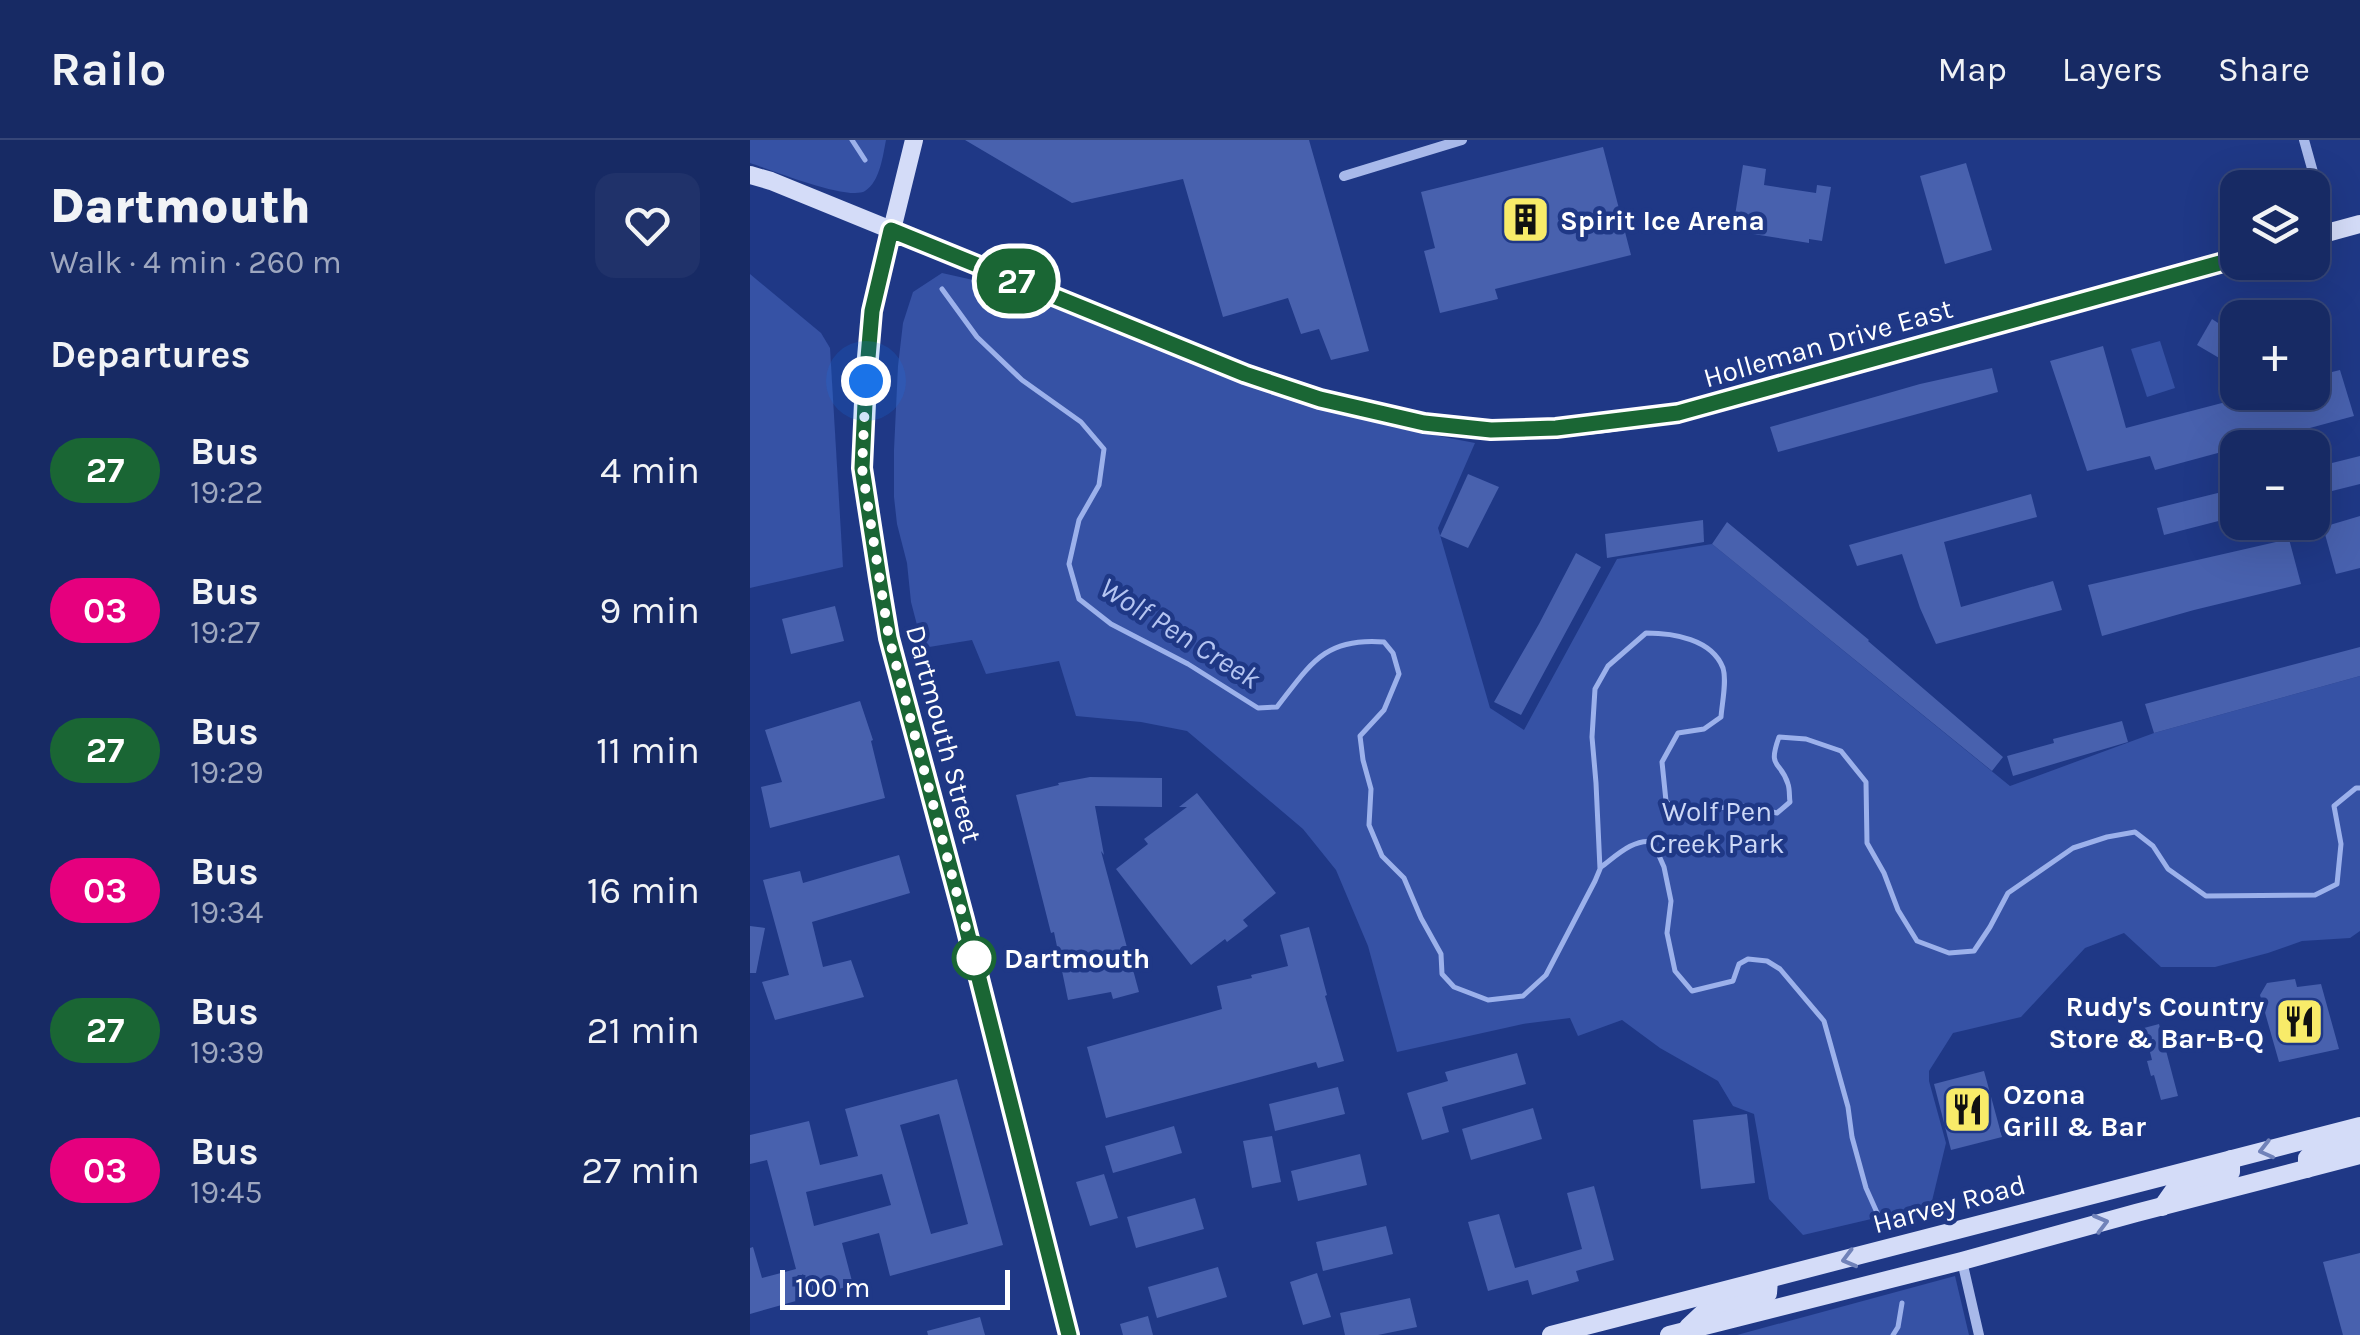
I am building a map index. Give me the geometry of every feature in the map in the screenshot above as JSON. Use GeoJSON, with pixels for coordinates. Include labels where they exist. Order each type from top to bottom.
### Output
{"type":"FeatureCollection","features":[{"type":"Feature","properties":{"kind":"street","name":"Dartmouth Street"},"geometry":{"type":"LineString","coordinates":[[914,140],[872,311],[862,468],[889,638],[1068,1335]]}},
{"type":"Feature","properties":{"kind":"street"},"geometry":{"type":"LineString","coordinates":[[1344,176],[1423,145],[1462,140]]}},
{"type":"Feature","properties":{"kind":"street"},"geometry":{"type":"LineString","coordinates":[[2304,140],[2309,170]]}},
{"type":"Feature","properties":{"kind":"street","name":"Holleman Drive East"},"geometry":{"type":"LineString","coordinates":[[750,174],[1245,374],[1301,393],[1424,423],[1491,430],[1556,428],[1678,413],[2220,263]]}},
{"type":"Feature","properties":{"kind":"street"},"geometry":{"type":"LineString","coordinates":[[2330,232],[2360,224]]}},
{"type":"Feature","properties":{"kind":"street","name":"Harvey Road"},"geometry":{"type":"LineString","coordinates":[[1552,1335],[2360,1126]]}},
{"type":"Feature","properties":{"kind":"street"},"geometry":{"type":"LineString","coordinates":[[2308,1169],[2306,1158],[2312,1153],[2360,1140]]}},
{"type":"Feature","properties":{"kind":"street","name":"Harvey Road"},"geometry":{"type":"LineString","coordinates":[[1676,1333],[2360,1155]]}},
{"type":"Feature","properties":{"kind":"street"},"geometry":{"type":"LineString","coordinates":[[2162,1207],[2174,1190],[2231,1172],[2231,1159]]}},
{"type":"Feature","properties":{"kind":"street"},"geometry":{"type":"LineString","coordinates":[[1962,1261],[1979,1335]]}},
{"type":"Feature","properties":{"kind":"street"},"geometry":{"type":"LineString","coordinates":[[1676,1333],[1705,1312],[1768,1293],[1769,1280]]}},
{"type":"Feature","properties":{"kind":"green space"},"geometry":{"type":"Polygon","coordinates":[[[750,140],[886,140],[874,181],[865,191],[856,193],[827,188],[750,163],[750,140]]]}},
{"type":"Feature","properties":{"kind":"green space","name":"Wolf Pen Creek Park"},"geometry":{"type":"Polygon","coordinates":[[[942,273],[991,284],[1299,402],[1392,427],[1475,443],[1438,528],[1490,708],[1524,730],[1617,559],[1712,544],[2010,786],[2154,733],[2360,676],[2360,931],[2350,938],[2302,941],[2215,967],[2161,967],[2124,933],[2085,948],[2021,1017],[1953,1033],[1929,1071],[1946,1143],[1931,1205],[1803,1235],[1769,1199],[1754,1114],[1733,1106],[1718,1081],[1660,1048],[1622,1020],[1578,1036],[1570,1018],[1523,1024],[1397,1052],[1368,946],[1336,870],[1303,829],[1187,731],[1076,716],[1059,661],[986,674],[972,640],[923,648],[911,602],[894,497],[898,366],[903,323],[913,292],[942,273]]]}},
{"type":"Feature","properties":{"kind":"green space"},"geometry":{"type":"Polygon","coordinates":[[[750,274],[821,333],[830,348],[843,567],[750,588],[750,274]]]}},
{"type":"Feature","properties":{"kind":"green space"},"geometry":{"type":"Polygon","coordinates":[[[2160,341],[2175,388],[2147,397],[2131,349],[2160,341]]]}},
{"type":"Feature","properties":{"kind":"green space"},"geometry":{"type":"Polygon","coordinates":[[[1955,1276],[1969,1335],[1737,1335],[1955,1276]]]}},
{"type":"Feature","properties":{"kind":"building"},"geometry":{"type":"Polygon","coordinates":[[[965,140],[1309,140],[1369,351],[1331,360],[1319,329],[1301,334],[1288,298],[1223,317],[1183,179],[1072,203],[965,140]]]}},
{"type":"Feature","properties":{"kind":"building","name":"Spirit Ice Arena"},"geometry":{"type":"Polygon","coordinates":[[[1603,147],[1631,255],[1495,289],[1498,299],[1440,313],[1424,251],[1435,248],[1421,192],[1603,147]]]}},
{"type":"Feature","properties":{"kind":"building"},"geometry":{"type":"Polygon","coordinates":[[[1966,163],[1992,250],[1945,264],[1920,176],[1966,163]]]}},
{"type":"Feature","properties":{"kind":"building"},"geometry":{"type":"Polygon","coordinates":[[[1743,165],[1766,169],[1764,185],[1816,193],[1817,185],[1831,187],[1822,241],[1809,239],[1809,243],[1733,228],[1743,165]]]}},
{"type":"Feature","properties":{"kind":"building"},"geometry":{"type":"Polygon","coordinates":[[[2212,319],[2220,324],[2220,358],[2197,345],[2212,319]]]}},
{"type":"Feature","properties":{"kind":"building"},"geometry":{"type":"Polygon","coordinates":[[[2103,346],[2126,428],[2220,404],[2220,410],[2330,410],[2330,372],[2340,370],[2354,416],[2302,430],[2220,430],[2220,452],[2155,470],[2150,456],[2087,471],[2050,361],[2103,346]]]}},
{"type":"Feature","properties":{"kind":"building"},"geometry":{"type":"Polygon","coordinates":[[[1992,368],[1998,392],[1778,452],[1770,427],[1920,384],[1992,368]]]}},
{"type":"Feature","properties":{"kind":"building"},"geometry":{"type":"Polygon","coordinates":[[[2360,456],[2360,484],[2330,492],[2330,464],[2360,456]]]}},
{"type":"Feature","properties":{"kind":"building"},"geometry":{"type":"Polygon","coordinates":[[[1468,474],[1499,487],[1468,548],[1440,536],[1468,474]]]}},
{"type":"Feature","properties":{"kind":"building"},"geometry":{"type":"Polygon","coordinates":[[[2220,492],[2220,521],[2164,535],[2157,508],[2220,492]]]}},
{"type":"Feature","properties":{"kind":"building"},"geometry":{"type":"Polygon","coordinates":[[[2031,494],[2037,517],[1944,542],[1961,607],[2053,581],[2062,610],[1936,644],[1902,554],[1857,566],[1849,545],[2031,494]]]}},
{"type":"Feature","properties":{"kind":"building"},"geometry":{"type":"Polygon","coordinates":[[[2360,516],[2360,568],[2336,574],[2327,540],[2330,540],[2330,525],[2360,516]]]}},
{"type":"Feature","properties":{"kind":"building"},"geometry":{"type":"Polygon","coordinates":[[[1703,520],[1704,542],[1607,558],[1605,534],[1703,520]]]}},
{"type":"Feature","properties":{"kind":"building"},"geometry":{"type":"Polygon","coordinates":[[[1727,522],[2003,757],[1992,771],[1712,544],[1727,522]]]}},
{"type":"Feature","properties":{"kind":"building"},"geometry":{"type":"Polygon","coordinates":[[[2285,540],[2289,540],[2301,584],[2102,636],[2088,585],[2285,540]]]}},
{"type":"Feature","properties":{"kind":"building"},"geometry":{"type":"Polygon","coordinates":[[[1576,553],[1601,567],[1521,715],[1494,702],[1576,553]]]}},
{"type":"Feature","properties":{"kind":"building"},"geometry":{"type":"Polygon","coordinates":[[[835,606],[844,641],[791,654],[782,619],[835,606]]]}},
{"type":"Feature","properties":{"kind":"building"},"geometry":{"type":"Polygon","coordinates":[[[2360,647],[2360,676],[2154,733],[2145,704],[2360,647]]]}},
{"type":"Feature","properties":{"kind":"building"},"geometry":{"type":"Polygon","coordinates":[[[860,701],[885,798],[770,828],[761,787],[782,782],[765,730],[860,701]]]}},
{"type":"Feature","properties":{"kind":"building"},"geometry":{"type":"Polygon","coordinates":[[[2122,721],[2128,742],[2013,776],[2007,756],[2122,721]]]}},
{"type":"Feature","properties":{"kind":"building"},"geometry":{"type":"Polygon","coordinates":[[[1090,777],[1162,778],[1162,807],[1095,806],[1104,855],[1101,851],[1139,992],[1113,999],[1111,992],[1068,1000],[1054,932],[1051,933],[1016,795],[1090,777]]]}},
{"type":"Feature","properties":{"kind":"building"},"geometry":{"type":"Polygon","coordinates":[[[1197,793],[1276,893],[1243,920],[1248,926],[1191,965],[1116,869],[1148,844],[1144,839],[1187,807],[1179,807],[1197,793]]]}},
{"type":"Feature","properties":{"kind":"building"},"geometry":{"type":"Polygon","coordinates":[[[899,855],[910,893],[812,922],[823,967],[851,960],[864,997],[775,1020],[762,982],[789,975],[763,880],[800,871],[803,883],[899,855]]]}},
{"type":"Feature","properties":{"kind":"building"},"geometry":{"type":"Polygon","coordinates":[[[750,926],[765,928],[756,973],[750,973],[750,926]]]}},
{"type":"Feature","properties":{"kind":"building"},"geometry":{"type":"Polygon","coordinates":[[[1309,927],[1344,1061],[1318,1068],[1316,1062],[1106,1118],[1087,1047],[1222,1009],[1217,986],[1288,966],[1280,935],[1309,927]]]}},
{"type":"Feature","properties":{"kind":"building","name":"Rudy's Country Store & Bar-B-Q"},"geometry":{"type":"Polygon","coordinates":[[[2295,979],[2297,987],[2321,984],[2339,1049],[2279,1062],[2260,995],[2267,983],[2295,979]]]}},
{"type":"Feature","properties":{"kind":"building"},"geometry":{"type":"Polygon","coordinates":[[[2159,1024],[2178,1096],[2161,1100],[2147,1061],[2152,1060],[2144,1028],[2159,1024]]]}},
{"type":"Feature","properties":{"kind":"building"},"geometry":{"type":"Polygon","coordinates":[[[1517,1053],[1526,1084],[1442,1107],[1449,1132],[1422,1140],[1407,1093],[1448,1081],[1445,1072],[1517,1053]]]}},
{"type":"Feature","properties":{"kind":"building","name":"Ozona Grill & Bar"},"geometry":{"type":"Polygon","coordinates":[[[1984,1071],[2002,1137],[1951,1150],[1934,1084],[1984,1071]]]}},
{"type":"Feature","properties":{"kind":"building"},"geometry":{"type":"Polygon","coordinates":[[[957,1079],[1003,1245],[890,1276],[879,1233],[842,1243],[853,1285],[750,1314],[750,1248],[753,1247],[762,1278],[796,1269],[767,1160],[750,1164],[750,1135],[809,1121],[820,1165],[858,1156],[845,1109],[957,1079]],[[939,1114],[900,1125],[931,1234],[968,1224],[939,1114]],[[882,1174],[806,1192],[814,1226],[891,1205],[882,1174]]]}},
{"type":"Feature","properties":{"kind":"building"},"geometry":{"type":"Polygon","coordinates":[[[1338,1087],[1345,1114],[1275,1131],[1269,1104],[1338,1087]]]}},
{"type":"Feature","properties":{"kind":"building"},"geometry":{"type":"Polygon","coordinates":[[[1533,1108],[1542,1139],[1471,1160],[1462,1129],[1533,1108]]]}},
{"type":"Feature","properties":{"kind":"building"},"geometry":{"type":"Polygon","coordinates":[[[1747,1114],[1755,1183],[1701,1189],[1693,1120],[1747,1114]]]}},
{"type":"Feature","properties":{"kind":"building"},"geometry":{"type":"Polygon","coordinates":[[[1174,1126],[1182,1153],[1113,1173],[1105,1146],[1174,1126]]]}},
{"type":"Feature","properties":{"kind":"building"},"geometry":{"type":"Polygon","coordinates":[[[1272,1136],[1281,1182],[1252,1188],[1243,1141],[1272,1136]]]}},
{"type":"Feature","properties":{"kind":"building"},"geometry":{"type":"Polygon","coordinates":[[[1360,1154],[1367,1185],[1298,1201],[1291,1171],[1360,1154]]]}},
{"type":"Feature","properties":{"kind":"building"},"geometry":{"type":"Polygon","coordinates":[[[1104,1174],[1118,1218],[1090,1226],[1076,1182],[1104,1174]]]}},
{"type":"Feature","properties":{"kind":"building"},"geometry":{"type":"Polygon","coordinates":[[[1594,1186],[1614,1260],[1576,1271],[1579,1281],[1532,1295],[1528,1280],[1488,1291],[1468,1222],[1499,1214],[1515,1268],[1582,1249],[1567,1193],[1594,1186]]]}},
{"type":"Feature","properties":{"kind":"building"},"geometry":{"type":"Polygon","coordinates":[[[1195,1198],[1204,1229],[1136,1248],[1127,1217],[1195,1198]]]}},
{"type":"Feature","properties":{"kind":"building"},"geometry":{"type":"Polygon","coordinates":[[[1386,1226],[1393,1254],[1323,1271],[1316,1242],[1386,1226]]]}},
{"type":"Feature","properties":{"kind":"building"},"geometry":{"type":"Polygon","coordinates":[[[2360,1253],[2360,1335],[2343,1335],[2323,1262],[2360,1253]]]}},
{"type":"Feature","properties":{"kind":"building"},"geometry":{"type":"Polygon","coordinates":[[[1218,1267],[1227,1297],[1157,1318],[1148,1287],[1218,1267]]]}},
{"type":"Feature","properties":{"kind":"building"},"geometry":{"type":"Polygon","coordinates":[[[1317,1273],[1331,1317],[1303,1325],[1290,1282],[1317,1273]]]}},
{"type":"Feature","properties":{"kind":"building"},"geometry":{"type":"Polygon","coordinates":[[[1410,1298],[1417,1327],[1378,1335],[1345,1335],[1340,1313],[1410,1298]]]}},
{"type":"Feature","properties":{"kind":"building"},"geometry":{"type":"Polygon","coordinates":[[[1148,1316],[1153,1335],[1123,1335],[1120,1324],[1148,1316]]]}},
{"type":"Feature","properties":{"kind":"building"},"geometry":{"type":"Polygon","coordinates":[[[980,1317],[985,1335],[928,1335],[927,1331],[980,1317]]]}},
{"type":"Feature","properties":{"kind":"waterway","name":"Wolf Pen Creek"},"geometry":{"type":"LineString","coordinates":[[852,140],[865,160]]}},
{"type":"Feature","properties":{"kind":"waterway","name":"Wolf Pen Creek"},"geometry":{"type":"LineString","coordinates":[[942,289],[977,337],[1022,380],[1081,422],[1104,449],[1099,485],[1079,520],[1069,564],[1079,599],[1111,624],[1188,664],[1258,708],[1277,707],[1310,667],[1332,649],[1384,642],[1393,653],[1399,674],[1384,710],[1360,736],[1371,789],[1369,825],[1382,856],[1404,878],[1441,954],[1442,974],[1454,987],[1488,1000],[1523,996],[1546,975],[1595,881],[1600,869],[1592,737],[1595,689],[1608,666],[1646,633],[1679,636],[1701,644],[1718,658],[1724,673],[1721,717],[1704,729],[1678,733],[1662,762],[1666,801],[1679,814],[1746,806],[1777,813],[1790,802],[1788,784],[1775,760],[1779,737],[1806,739],[1841,751],[1866,782],[1867,843],[1898,910],[1917,941],[1949,953],[1974,951],[2008,893],[2073,848],[2135,832],[2153,846],[2168,869],[2206,896],[2315,895],[2337,884],[2341,844],[2334,806],[2360,788]]}},
{"type":"Feature","properties":{"kind":"waterway"},"geometry":{"type":"LineString","coordinates":[[1601,867],[1632,845],[1653,842],[1664,867],[1671,901],[1667,933],[1675,971],[1692,991],[1733,981],[1739,964],[1748,959],[1767,961],[1780,969],[1824,1021],[1866,1188],[1883,1226]]}},
{"type":"Feature","properties":{"kind":"waterway"},"geometry":{"type":"LineString","coordinates":[[1893,1335],[1902,1303]]}},
{"type":"Feature","properties":{"kind":"bus line","name":"27"},"geometry":{"type":"LineString","coordinates":[[1069,1335],[889,638],[879,578],[862,468],[872,311],[891,230],[1245,374],[1320,399],[1424,423],[1491,430],[1604,424],[1678,413],[2220,263]]}},
{"type":"Feature","properties":{"kind":"place","name":"Spirit Ice Arena"},"geometry":{"type":"Point","coordinates":[1525,220]}},
{"type":"Feature","properties":{"kind":"place","name":"Dartmouth"},"geometry":{"type":"Point","coordinates":[974,958]}},
{"type":"Feature","properties":{"kind":"place","name":"Rudy's Country Store & Bar-B-Q"},"geometry":{"type":"Point","coordinates":[2299,1022]}},
{"type":"Feature","properties":{"kind":"place","name":"Ozona Grill & Bar"},"geometry":{"type":"Point","coordinates":[1968,1110]}},
{"type":"Feature","properties":{"kind":"route"},"geometry":{"type":"LineString","coordinates":[[866,381],[862,468],[889,638],[974,958]]}}]}
